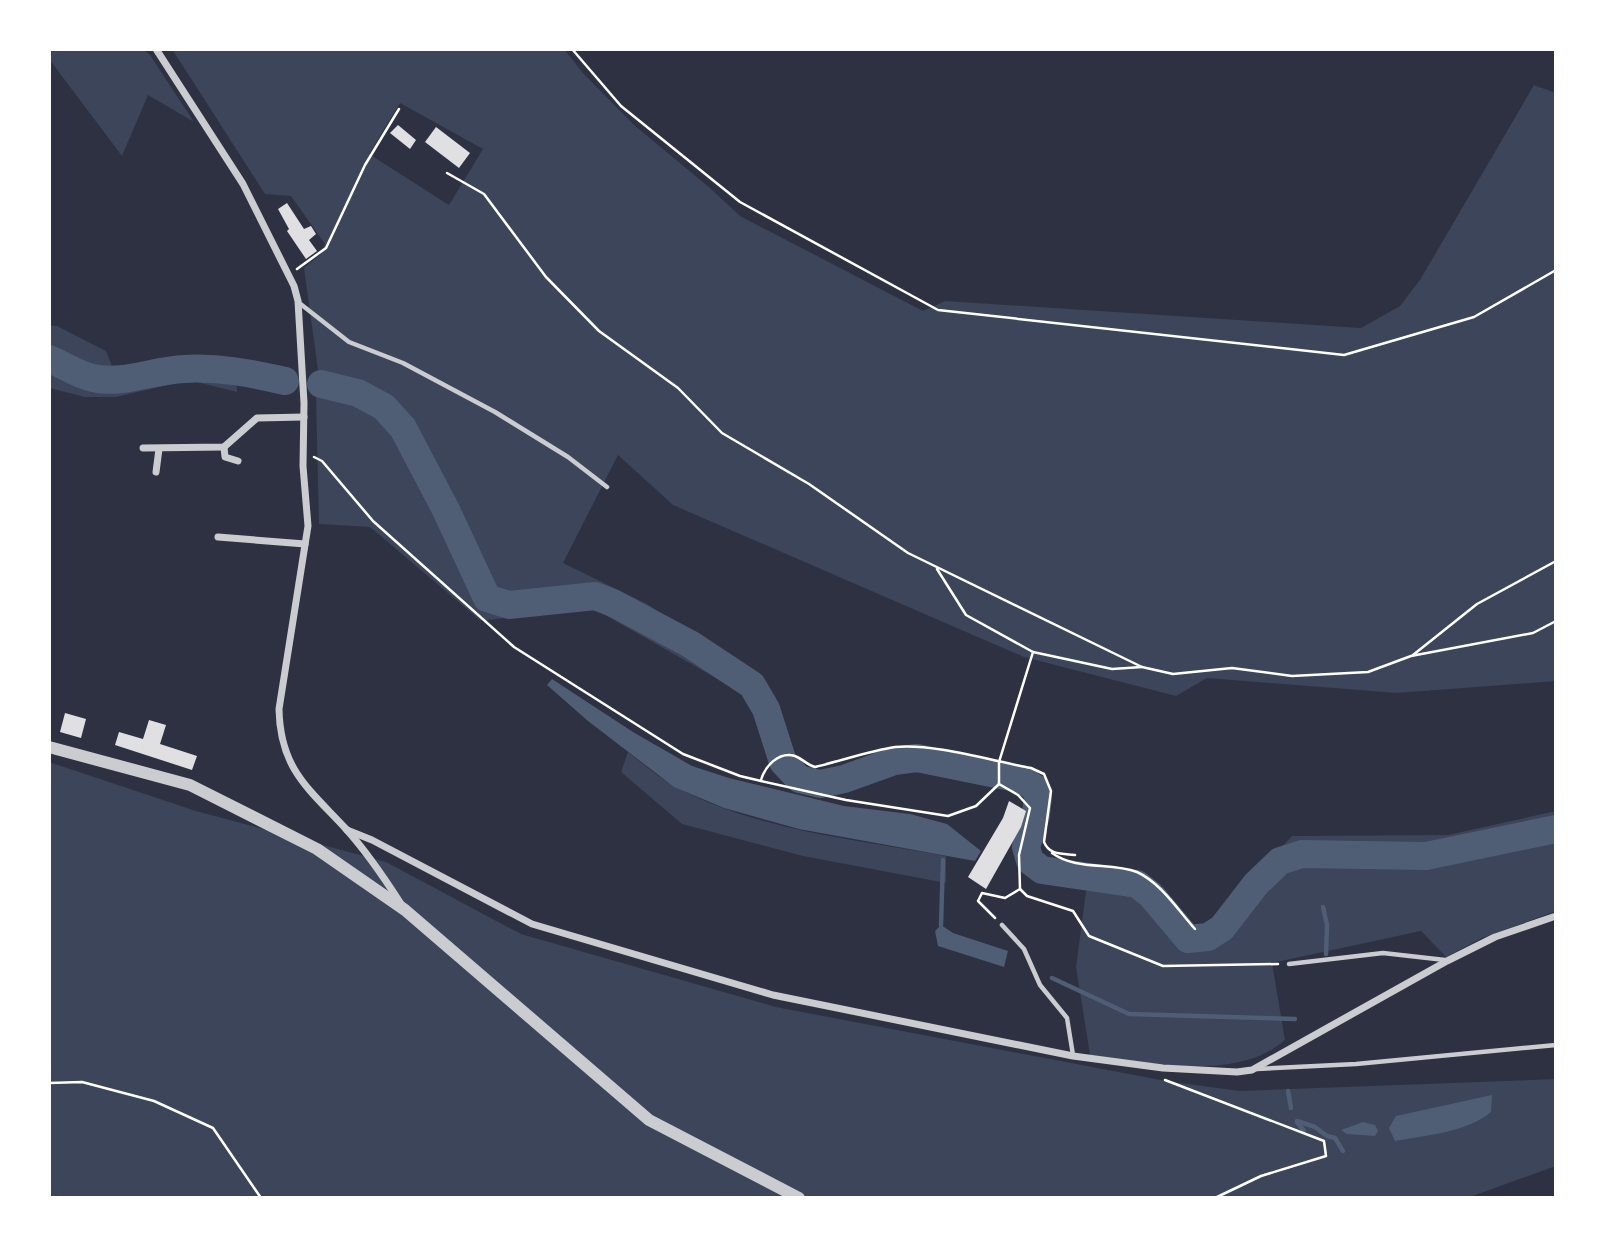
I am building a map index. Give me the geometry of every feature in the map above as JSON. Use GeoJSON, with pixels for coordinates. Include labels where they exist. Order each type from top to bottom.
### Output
{"type":"FeatureCollection","features":[{"type":"Feature","properties":{"kind":"street"},"geometry":{"type":"LineString","coordinates":[[156,49],[243,184],[295,286],[298,301],[308,526],[279,709],[280,731],[290,764],[319,804],[347,830],[405,911]]}},
{"type":"Feature","properties":{"kind":"street"},"geometry":{"type":"LineString","coordinates":[[143,448],[224,447],[257,418],[304,417]]}},
{"type":"Feature","properties":{"kind":"street"},"geometry":{"type":"LineString","coordinates":[[224,447],[225,457],[238,461]]}},
{"type":"Feature","properties":{"kind":"street"},"geometry":{"type":"LineString","coordinates":[[156,472],[159,449]]}},
{"type":"Feature","properties":{"kind":"street"},"geometry":{"type":"LineString","coordinates":[[218,537],[305,544]]}},
{"type":"Feature","properties":{"kind":"street"},"geometry":{"type":"LineString","coordinates":[[49,747],[190,785],[317,849],[405,911],[649,1120],[799,1198]]}},
{"type":"Feature","properties":{"kind":"street"},"geometry":{"type":"LineString","coordinates":[[347,830],[372,840],[532,924],[773,995],[1073,1056],[1163,1068],[1237,1072],[1252,1070],[1447,961],[1495,937],[1556,916]]}},
{"type":"Feature","properties":{"kind":"lane"},"geometry":{"type":"LineString","coordinates":[[298,301],[349,342],[403,363],[495,412],[568,457],[607,487]]}},
{"type":"Feature","properties":{"kind":"lane"},"geometry":{"type":"LineString","coordinates":[[1002,925],[1024,949],[1040,985],[1067,1018],[1073,1056]]}},
{"type":"Feature","properties":{"kind":"lane"},"geometry":{"type":"LineString","coordinates":[[1289,964],[1383,953],[1447,961]]}},
{"type":"Feature","properties":{"kind":"lane"},"geometry":{"type":"LineString","coordinates":[[1252,1070],[1356,1064],[1556,1045]]}},
{"type":"Feature","properties":{"kind":"path"},"geometry":{"type":"LineString","coordinates":[[572,49],[621,106],[740,202],[938,310],[1344,355],[1474,317],[1556,270]]}},
{"type":"Feature","properties":{"kind":"path"},"geometry":{"type":"LineString","coordinates":[[289,275],[326,248],[365,165],[399,109]]}},
{"type":"Feature","properties":{"kind":"path"},"geometry":{"type":"LineString","coordinates":[[447,173],[484,194],[546,277],[598,331],[678,388],[722,433],[809,484],[908,554],[1142,667],[1173,674],[1232,668],[1292,676],[1368,672],[1411,656],[1532,633],[1556,621]]}},
{"type":"Feature","properties":{"kind":"path"},"geometry":{"type":"LineString","coordinates":[[303,452],[322,461],[373,521],[514,647],[683,754],[740,776],[846,800],[948,816],[976,806],[999,784],[999,762],[1032,652]]}},
{"type":"Feature","properties":{"kind":"path"},"geometry":{"type":"LineString","coordinates":[[1411,656],[1477,604],[1556,561]]}},
{"type":"Feature","properties":{"kind":"path"},"geometry":{"type":"LineString","coordinates":[[937,569],[965,615],[1032,652],[1112,669],[1142,667]]}},
{"type":"Feature","properties":{"kind":"path"},"geometry":{"type":"LineString","coordinates":[[761,781],[772,760],[788,755],[798,757],[806,765],[815,768],[894,747],[934,749],[1031,768],[1044,774],[1051,791],[1044,842],[1047,849],[1072,862],[1135,872],[1155,883],[1195,929]]}},
{"type":"Feature","properties":{"kind":"path"},"geometry":{"type":"LineString","coordinates":[[999,784],[1018,794],[1030,808],[1019,855],[1020,890],[1027,896],[1073,911],[1089,936],[1163,966],[1289,964]]}},
{"type":"Feature","properties":{"kind":"path"},"geometry":{"type":"LineString","coordinates":[[1052,853],[1075,855]]}},
{"type":"Feature","properties":{"kind":"path"},"geometry":{"type":"LineString","coordinates":[[1002,925],[978,901],[979,897],[982,894],[1005,898],[1020,890]]}},
{"type":"Feature","properties":{"kind":"path"},"geometry":{"type":"LineString","coordinates":[[1163,1068],[1166,1081],[1324,1141],[1326,1156],[1261,1176],[1215,1198]]}},
{"type":"Feature","properties":{"kind":"path"},"geometry":{"type":"LineString","coordinates":[[49,1083],[82,1082],[154,1101],[213,1128],[261,1198]]}},
{"type":"Feature","properties":{"kind":"shaded area"},"geometry":{"type":"Polygon","coordinates":[[[49,49],[143,49],[150,55],[194,122],[148,95],[122,156],[49,59],[49,49]]]}},
{"type":"Feature","properties":{"kind":"shaded area"},"geometry":{"type":"Polygon","coordinates":[[[172,49],[564,49],[583,73],[634,125],[740,216],[923,311],[945,301],[1361,328],[1400,306],[1420,280],[1534,85],[1556,93],[1556,681],[1397,693],[1207,678],[1176,696],[1024,657],[673,505],[618,455],[563,563],[647,604],[766,683],[758,702],[591,607],[481,621],[370,527],[319,524],[316,397],[318,370],[304,268],[322,253],[325,244],[291,196],[265,194],[172,49]],[[400,103],[369,154],[449,205],[483,149],[400,103]]]}},
{"type":"Feature","properties":{"kind":"shaded area"},"geometry":{"type":"Polygon","coordinates":[[[49,325],[57,326],[106,351],[114,371],[187,359],[236,361],[237,392],[189,380],[116,397],[85,397],[49,388],[49,325]]]}},
{"type":"Feature","properties":{"kind":"shaded area"},"geometry":{"type":"Polygon","coordinates":[[[552,679],[633,732],[692,766],[729,778],[844,806],[910,814],[947,824],[981,851],[975,861],[799,829],[724,808],[674,787],[588,721],[547,685],[552,679]]]}},
{"type":"Feature","properties":{"kind":"shaded area"},"geometry":{"type":"Polygon","coordinates":[[[628,752],[676,787],[739,814],[808,832],[946,856],[946,883],[803,856],[682,824],[621,772],[628,752]]]}},
{"type":"Feature","properties":{"kind":"shaded area"},"geometry":{"type":"Polygon","coordinates":[[[49,762],[196,811],[386,862],[521,934],[776,1007],[1166,1081],[1240,1091],[1556,1079],[1556,1166],[1467,1198],[49,1198],[49,762]]]}},
{"type":"Feature","properties":{"kind":"shaded area"},"geometry":{"type":"Polygon","coordinates":[[[1556,811],[1556,911],[1482,938],[1446,957],[1421,931],[1272,963],[1285,1040],[1265,1053],[1242,1061],[1218,1065],[1165,1065],[1090,1055],[1076,967],[1089,869],[1137,878],[1153,889],[1193,933],[1203,932],[1292,836],[1448,835],[1556,811]]]}},
{"type":"Feature","properties":{"kind":"shaded area"},"geometry":{"type":"Polygon","coordinates":[[[941,925],[953,933],[1008,951],[1004,967],[938,946],[935,931],[941,925]]]}},
{"type":"Feature","properties":{"kind":"shaded area"},"geometry":{"type":"Polygon","coordinates":[[[1492,1095],[1491,1112],[1458,1129],[1395,1141],[1389,1128],[1396,1116],[1492,1095]]]}},
{"type":"Feature","properties":{"kind":"shaded area"},"geometry":{"type":"Polygon","coordinates":[[[1363,1122],[1375,1125],[1378,1131],[1375,1136],[1347,1134],[1341,1130],[1363,1122]]]}},
{"type":"Feature","properties":{"kind":"building"},"geometry":{"type":"Polygon","coordinates":[[[398,125],[416,140],[410,149],[390,133],[398,125]]]}},
{"type":"Feature","properties":{"kind":"building"},"geometry":{"type":"Polygon","coordinates":[[[436,127],[470,153],[459,168],[425,142],[436,127]]]}},
{"type":"Feature","properties":{"kind":"building"},"geometry":{"type":"Polygon","coordinates":[[[287,203],[304,229],[311,226],[316,234],[309,240],[317,251],[306,259],[287,231],[289,229],[278,209],[287,203]]]}},
{"type":"Feature","properties":{"kind":"building"},"geometry":{"type":"Polygon","coordinates":[[[65,713],[86,719],[81,738],[60,732],[65,713]]]}},
{"type":"Feature","properties":{"kind":"building"},"geometry":{"type":"Polygon","coordinates":[[[149,720],[166,725],[160,744],[197,756],[192,770],[115,745],[119,732],[143,739],[149,720]]]}},
{"type":"Feature","properties":{"kind":"building"},"geometry":{"type":"Polygon","coordinates":[[[1009,801],[1026,811],[1021,827],[986,889],[968,877],[1003,818],[1009,801]]]}},
{"type":"Feature","properties":{"kind":"waterway"},"geometry":{"type":"LineString","coordinates":[[49,359],[82,375],[104,380],[173,370],[210,369],[285,381]]}},
{"type":"Feature","properties":{"kind":"waterway"},"geometry":{"type":"LineString","coordinates":[[321,384],[358,393],[384,407],[403,428],[446,510],[487,598],[509,605],[595,596],[690,644],[752,685],[766,709],[783,762],[799,779],[820,784],[844,779],[894,761],[917,758],[1021,779],[1035,788],[1038,796],[1036,815],[1026,847],[1030,861],[1042,870],[1137,884],[1151,895],[1188,939],[1208,937],[1222,928],[1256,884],[1280,861],[1302,854],[1426,856],[1556,829]]}},
{"type":"Feature","properties":{"kind":"waterway"},"geometry":{"type":"LineString","coordinates":[[941,925],[943,860]]}},
{"type":"Feature","properties":{"kind":"waterway"},"geometry":{"type":"LineString","coordinates":[[1323,907],[1327,925],[1326,954]]}},
{"type":"Feature","properties":{"kind":"waterway"},"geometry":{"type":"LineString","coordinates":[[1052,978],[1129,1014],[1295,1019]]}},
{"type":"Feature","properties":{"kind":"waterway"},"geometry":{"type":"LineString","coordinates":[[1288,1091],[1291,1108]]}},
{"type":"Feature","properties":{"kind":"waterway"},"geometry":{"type":"LineString","coordinates":[[1297,1121],[1335,1138],[1343,1151]]}},
{"type":"Feature","properties":{"kind":"waterway"},"geometry":{"type":"LineString","coordinates":[[1297,1122],[1304,1131]]}}]}
